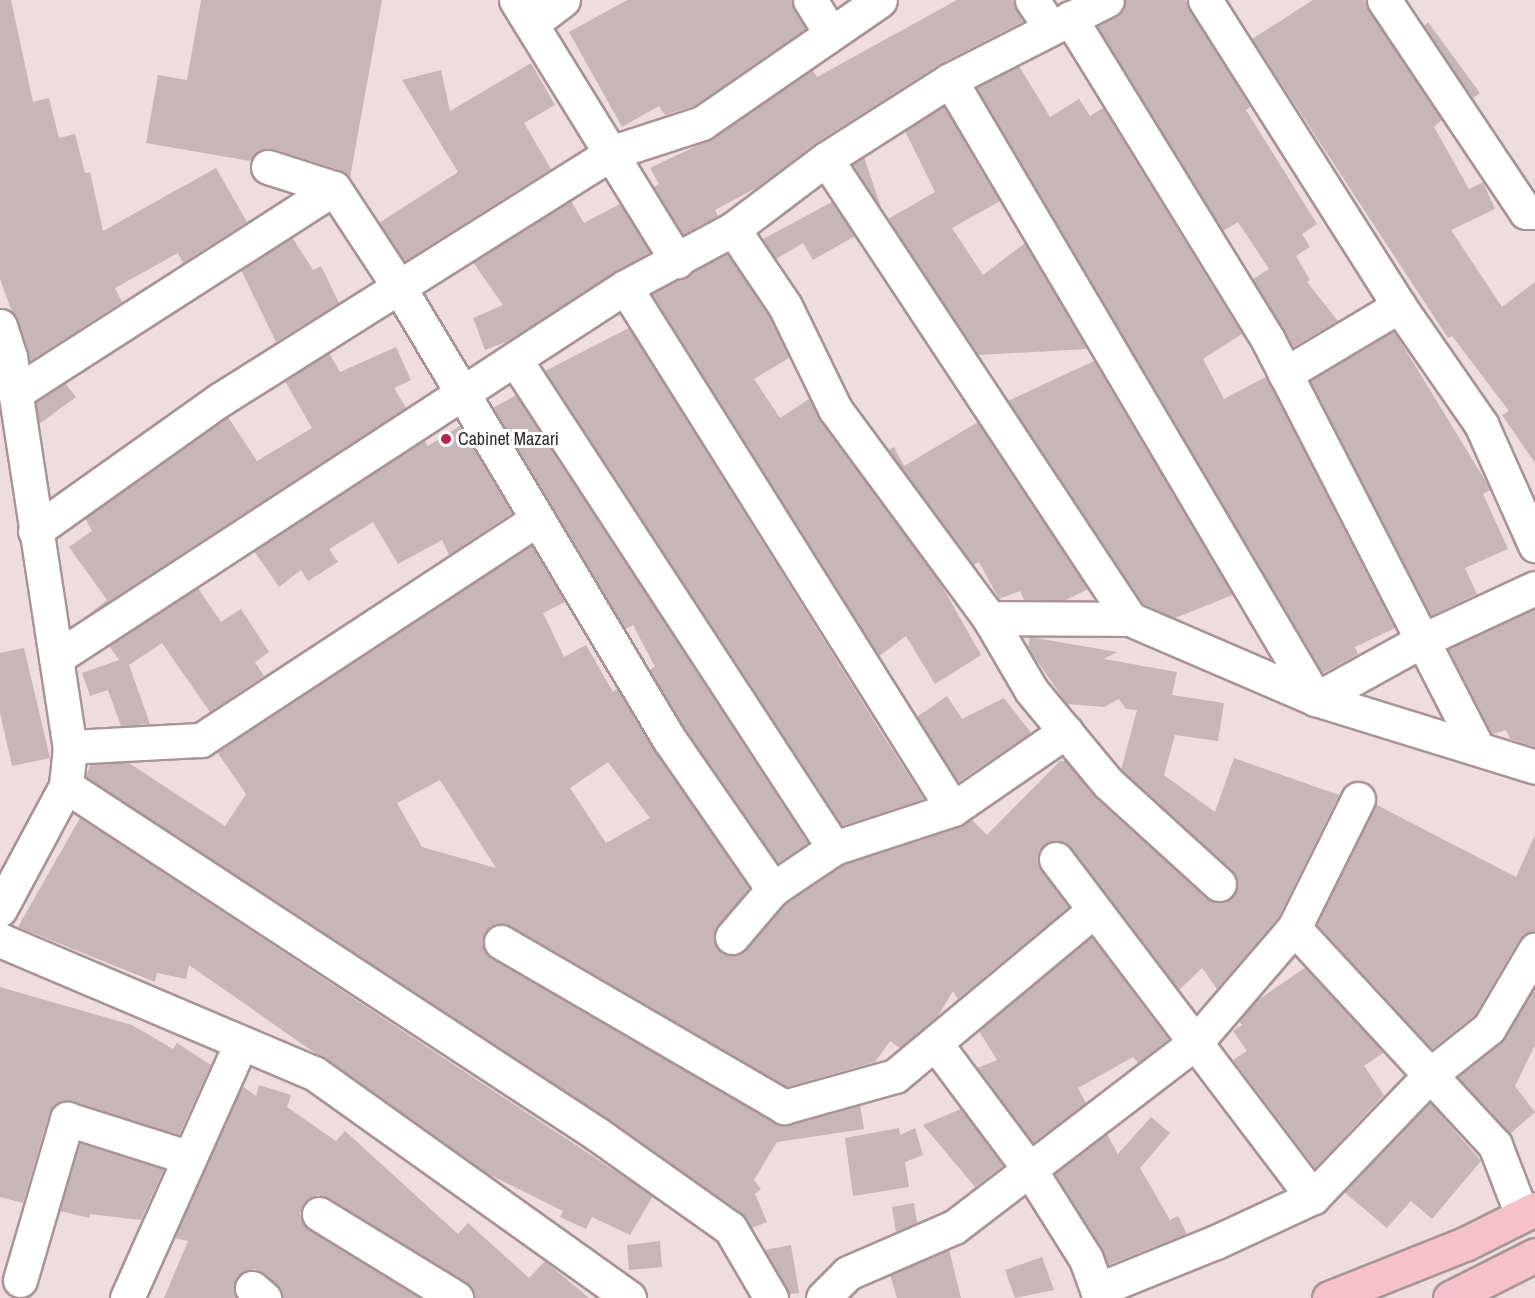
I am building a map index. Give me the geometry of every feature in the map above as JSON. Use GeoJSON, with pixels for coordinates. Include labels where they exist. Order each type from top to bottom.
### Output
{"type":"FeatureCollection","features":[{"type":"Feature","properties":{"kind":"main road"},"geometry":{"type":"LineString","coordinates":[[1329,1298],[1466,1244],[1529,1212]]}},
{"type":"Feature","properties":{"kind":"main road"},"geometry":{"type":"LineString","coordinates":[[1450,1298],[1535,1255]]}},
{"type":"Feature","properties":{"kind":"street"},"geometry":{"type":"LineString","coordinates":[[563,0],[524,12],[613,152],[677,261]]}},
{"type":"Feature","properties":{"kind":"street"},"geometry":{"type":"LineString","coordinates":[[810,0],[830,32]]}},
{"type":"Feature","properties":{"kind":"street"},"geometry":{"type":"LineString","coordinates":[[35,531],[221,399],[613,152],[702,123],[830,32],[880,0]]}},
{"type":"Feature","properties":{"kind":"street"},"geometry":{"type":"LineString","coordinates":[[1032,0],[1060,22],[1286,374],[1477,746]]}},
{"type":"Feature","properties":{"kind":"street"},"geometry":{"type":"LineString","coordinates":[[56,658],[459,392],[516,361],[625,287],[733,229],[826,159],[950,81],[1060,22],[1107,0]]}},
{"type":"Feature","properties":{"kind":"street"},"geometry":{"type":"LineString","coordinates":[[1205,0],[1399,306],[1481,424],[1535,545]]}},
{"type":"Feature","properties":{"kind":"street"},"geometry":{"type":"LineString","coordinates":[[1384,0],[1526,212],[1535,212]]}},
{"type":"Feature","properties":{"kind":"street"},"geometry":{"type":"LineString","coordinates":[[950,81],[1316,699]]}},
{"type":"Feature","properties":{"kind":"street"},"geometry":{"type":"LineString","coordinates":[[826,159],[1130,619]]}},
{"type":"Feature","properties":{"kind":"street"},"geometry":{"type":"LineString","coordinates":[[268,167],[334,188],[399,287],[459,392],[669,739],[773,889]]}},
{"type":"Feature","properties":{"kind":"street"},"geometry":{"type":"LineString","coordinates":[[15,393],[334,188]]}},
{"type":"Feature","properties":{"kind":"street"},"geometry":{"type":"LineString","coordinates":[[733,229],[785,306],[835,409],[989,618],[1031,690],[1108,783],[1219,884]]}},
{"type":"Feature","properties":{"kind":"street"},"geometry":{"type":"LineString","coordinates":[[625,287],[953,809]]}},
{"type":"Feature","properties":{"kind":"street"},"geometry":{"type":"LineString","coordinates":[[1286,374],[1399,306]]}},
{"type":"Feature","properties":{"kind":"street"},"geometry":{"type":"LineString","coordinates":[[0,326],[5,358],[15,393],[13,472],[35,531],[70,747],[66,786],[0,909]]}},
{"type":"Feature","properties":{"kind":"street"},"geometry":{"type":"LineString","coordinates":[[516,361],[834,848]]}},
{"type":"Feature","properties":{"kind":"street"},"geometry":{"type":"LineString","coordinates":[[70,747],[201,740],[536,520]]}},
{"type":"Feature","properties":{"kind":"street"},"geometry":{"type":"LineString","coordinates":[[1316,699],[1423,640],[1535,588]]}},
{"type":"Feature","properties":{"kind":"street"},"geometry":{"type":"LineString","coordinates":[[989,618],[1130,619],[1316,699],[1477,746],[1535,767]]}},
{"type":"Feature","properties":{"kind":"street"},"geometry":{"type":"LineString","coordinates":[[732,937],[773,889],[834,848],[953,809],[1066,731]]}},
{"type":"Feature","properties":{"kind":"street"},"geometry":{"type":"LineString","coordinates":[[66,786],[597,1134],[730,1228],[771,1298]]}},
{"type":"Feature","properties":{"kind":"street"},"geometry":{"type":"LineString","coordinates":[[823,1298],[848,1273],[954,1227],[1196,1042],[1294,928],[1358,799]]}},
{"type":"Feature","properties":{"kind":"street"},"geometry":{"type":"LineString","coordinates":[[1056,859],[1313,1197]]}},
{"type":"Feature","properties":{"kind":"street"},"geometry":{"type":"LineString","coordinates":[[501,942],[784,1107],[895,1076],[1094,910]]}},
{"type":"Feature","properties":{"kind":"street"},"geometry":{"type":"LineString","coordinates":[[1294,928],[1495,1145],[1529,1212]]}},
{"type":"Feature","properties":{"kind":"street"},"geometry":{"type":"LineString","coordinates":[[0,940],[314,1073],[628,1298]]}},
{"type":"Feature","properties":{"kind":"street"},"geometry":{"type":"LineString","coordinates":[[935,1042],[1030,1170],[1086,1259],[1097,1290],[1216,1242],[1313,1197],[1431,1074],[1489,1028],[1535,950]]}},
{"type":"Feature","properties":{"kind":"street"},"geometry":{"type":"LineString","coordinates":[[127,1298],[187,1157],[241,1043]]}},
{"type":"Feature","properties":{"kind":"street"},"geometry":{"type":"LineString","coordinates":[[20,1281],[67,1119],[187,1157]]}},
{"type":"Feature","properties":{"kind":"street"},"geometry":{"type":"LineString","coordinates":[[319,1214],[456,1298]]}},
{"type":"Feature","properties":{"kind":"building"},"geometry":{"type":"Polygon","coordinates":[[[0,0],[11,0],[33,102],[49,98],[59,138],[75,134],[85,173],[90,172],[103,231],[216,168],[247,222],[183,263],[178,253],[115,288],[122,302],[30,361],[0,279],[0,0]]]}},
{"type":"Feature","properties":{"kind":"building"},"geometry":{"type":"Polygon","coordinates":[[[201,0],[382,0],[350,178],[340,170],[273,149],[256,153],[250,161],[146,143],[158,75],[187,80],[201,0]]]}},
{"type":"Feature","properties":{"kind":"building"},"geometry":{"type":"Polygon","coordinates":[[[627,0],[791,0],[806,29],[694,106],[665,115],[659,106],[622,127],[569,32],[627,0]]]}},
{"type":"Feature","properties":{"kind":"building"},"geometry":{"type":"Polygon","coordinates":[[[957,0],[1013,0],[1024,21],[940,64],[816,143],[758,187],[715,210],[718,216],[683,235],[654,187],[659,184],[650,168],[713,138],[812,69],[817,77],[957,0]]]}},
{"type":"Feature","properties":{"kind":"building"},"geometry":{"type":"Polygon","coordinates":[[[1126,0],[1186,0],[1250,107],[1246,110],[1317,224],[1302,234],[1310,247],[1296,256],[1310,280],[1307,282],[1338,321],[1293,347],[1253,279],[1269,269],[1238,222],[1223,231],[1097,26],[1122,11],[1126,0]]]}},
{"type":"Feature","properties":{"kind":"building"},"geometry":{"type":"Polygon","coordinates":[[[1313,0],[1365,0],[1442,120],[1434,127],[1469,189],[1483,182],[1495,209],[1451,230],[1502,307],[1535,282],[1535,463],[1502,415],[1509,411],[1452,336],[1448,338],[1252,39],[1313,0]]]}},
{"type":"Feature","properties":{"kind":"building"},"geometry":{"type":"Polygon","coordinates":[[[1428,22],[1480,93],[1473,98],[1424,26],[1428,22]]]}},
{"type":"Feature","properties":{"kind":"building"},"geometry":{"type":"Polygon","coordinates":[[[531,63],[555,105],[524,123],[551,169],[405,261],[379,223],[458,172],[402,80],[441,70],[450,111],[531,63]]]}},
{"type":"Feature","properties":{"kind":"building"},"geometry":{"type":"Polygon","coordinates":[[[1019,66],[1050,117],[1079,99],[1090,116],[1103,108],[1242,334],[1203,359],[1224,399],[1266,377],[1395,628],[1355,647],[1358,654],[1331,669],[1322,673],[976,88],[1019,66]]]}},
{"type":"Feature","properties":{"kind":"building"},"geometry":{"type":"Polygon","coordinates":[[[944,106],[1000,201],[952,228],[983,275],[1025,243],[1087,349],[978,355],[888,219],[935,192],[905,131],[944,106]]]}},
{"type":"Feature","properties":{"kind":"building"},"geometry":{"type":"Polygon","coordinates":[[[864,157],[882,210],[852,165],[864,157]]]}},
{"type":"Feature","properties":{"kind":"building"},"geometry":{"type":"Polygon","coordinates":[[[571,201],[584,223],[620,204],[650,252],[506,342],[485,350],[473,318],[503,305],[473,262],[571,201]]]}},
{"type":"Feature","properties":{"kind":"building"},"geometry":{"type":"Polygon","coordinates":[[[832,202],[855,236],[813,260],[803,243],[776,259],[763,239],[832,202]]]}},
{"type":"Feature","properties":{"kind":"building"},"geometry":{"type":"Polygon","coordinates":[[[292,237],[313,270],[321,266],[339,303],[276,342],[241,270],[292,237]]]}},
{"type":"Feature","properties":{"kind":"building"},"geometry":{"type":"Polygon","coordinates":[[[727,254],[769,315],[789,358],[754,379],[780,418],[809,399],[939,581],[981,655],[935,684],[906,636],[879,656],[652,294],[727,254]]]}},
{"type":"Feature","properties":{"kind":"building"},"geometry":{"type":"Polygon","coordinates":[[[629,328],[924,799],[842,826],[545,371],[629,328]]]}},
{"type":"Feature","properties":{"kind":"building"},"geometry":{"type":"Polygon","coordinates":[[[1394,331],[1488,485],[1490,490],[1483,494],[1508,549],[1465,568],[1477,594],[1431,616],[1310,381],[1394,331]]]}},
{"type":"Feature","properties":{"kind":"building"},"geometry":{"type":"Polygon","coordinates":[[[396,347],[411,380],[394,388],[406,408],[88,615],[107,600],[69,547],[92,531],[85,518],[228,417],[257,461],[312,428],[285,381],[329,353],[340,372],[396,347]]]}},
{"type":"Feature","properties":{"kind":"building"},"geometry":{"type":"Polygon","coordinates":[[[1094,361],[1233,595],[1175,618],[1143,604],[1008,401],[1094,361]]]}},
{"type":"Feature","properties":{"kind":"building"},"geometry":{"type":"Polygon","coordinates":[[[65,383],[76,397],[39,424],[36,402],[65,383]]]}},
{"type":"Feature","properties":{"kind":"building"},"geometry":{"type":"Polygon","coordinates":[[[516,395],[808,843],[778,863],[685,729],[649,670],[655,667],[633,625],[625,629],[493,408],[516,395]]]}},
{"type":"Feature","properties":{"kind":"building"},"geometry":{"type":"Polygon","coordinates":[[[978,422],[1088,589],[1066,600],[1024,600],[1020,591],[999,599],[979,562],[973,565],[888,450],[894,447],[904,466],[978,422]]]}},
{"type":"Feature","properties":{"kind":"building"},"geometry":{"type":"Polygon","coordinates":[[[460,426],[512,513],[449,555],[442,540],[398,564],[373,522],[329,549],[338,562],[308,581],[301,570],[279,587],[254,551],[424,440],[428,446],[460,426]]]}},
{"type":"Feature","properties":{"kind":"building"},"geometry":{"type":"Polygon","coordinates":[[[532,545],[565,602],[543,613],[564,657],[586,645],[613,692],[617,689],[749,888],[714,933],[715,944],[728,955],[746,950],[786,903],[842,865],[971,819],[987,835],[1060,761],[1066,761],[1095,797],[1206,898],[1216,902],[1232,897],[1237,887],[1232,870],[1121,770],[1137,710],[1126,709],[1119,699],[1104,707],[1067,704],[1028,648],[1030,637],[1117,652],[1104,659],[1177,672],[1172,695],[1224,703],[1218,741],[1175,735],[1164,775],[1215,812],[1234,758],[1339,795],[1278,918],[1217,989],[1202,968],[1179,990],[1071,848],[1053,841],[1039,851],[1038,862],[1069,907],[958,999],[953,991],[938,1016],[900,1048],[890,1041],[875,1062],[787,1087],[510,926],[491,926],[482,943],[492,958],[775,1123],[789,1125],[860,1105],[864,1129],[777,1142],[754,1180],[761,1189],[755,1194],[767,1222],[752,1228],[741,1213],[608,1119],[86,777],[90,765],[129,763],[225,826],[246,794],[217,752],[532,545]],[[608,762],[570,788],[606,843],[650,818],[608,762]],[[440,780],[397,803],[422,847],[496,868],[440,780]]]}},
{"type":"Feature","properties":{"kind":"building"},"geometry":{"type":"Polygon","coordinates":[[[198,588],[221,622],[241,609],[269,652],[255,662],[264,676],[210,712],[162,643],[129,665],[150,724],[121,726],[108,690],[90,696],[82,673],[119,660],[109,646],[198,588]]]}},
{"type":"Feature","properties":{"kind":"building"},"geometry":{"type":"Polygon","coordinates":[[[1535,609],[1535,747],[1510,739],[1506,730],[1492,734],[1448,649],[1535,609]]]}},
{"type":"Feature","properties":{"kind":"building"},"geometry":{"type":"Polygon","coordinates":[[[24,648],[50,758],[12,766],[0,713],[0,653],[24,648]]]}},
{"type":"Feature","properties":{"kind":"building"},"geometry":{"type":"Polygon","coordinates":[[[947,696],[962,719],[1004,698],[1031,733],[958,782],[917,717],[947,696]]]}},
{"type":"Feature","properties":{"kind":"building"},"geometry":{"type":"Polygon","coordinates":[[[1375,804],[1516,877],[1535,835],[1535,931],[1519,940],[1475,1015],[1432,1049],[1317,925],[1375,804]]]}},
{"type":"Feature","properties":{"kind":"building"},"geometry":{"type":"Polygon","coordinates":[[[80,818],[653,1196],[630,1235],[592,1217],[586,1229],[560,1217],[563,1211],[488,1174],[189,965],[186,979],[157,973],[155,982],[18,927],[80,818]]]}},
{"type":"Feature","properties":{"kind":"building"},"geometry":{"type":"Polygon","coordinates":[[[1091,937],[1169,1039],[1138,1063],[1133,1057],[1078,1088],[1086,1103],[1033,1143],[977,1068],[997,1060],[979,1031],[1091,937]]]}},
{"type":"Feature","properties":{"kind":"building"},"geometry":{"type":"Polygon","coordinates":[[[1305,968],[1384,1052],[1364,1066],[1384,1095],[1315,1168],[1233,1060],[1247,1051],[1233,1031],[1242,1025],[1239,1021],[1255,1002],[1305,968]]]}},
{"type":"Feature","properties":{"kind":"building"},"geometry":{"type":"Polygon","coordinates":[[[0,987],[132,1025],[173,1049],[177,1043],[211,1065],[179,1135],[62,1101],[49,1114],[23,1203],[0,1197],[0,987]]]}},
{"type":"Feature","properties":{"kind":"building"},"geometry":{"type":"Polygon","coordinates":[[[1535,987],[1535,1045],[1515,1086],[1535,1112],[1510,1134],[1457,1077],[1505,1038],[1535,987]]]}},
{"type":"Feature","properties":{"kind":"building"},"geometry":{"type":"Polygon","coordinates":[[[259,1085],[291,1095],[287,1107],[336,1141],[345,1131],[458,1234],[468,1223],[529,1278],[545,1261],[589,1298],[475,1298],[466,1282],[319,1195],[310,1198],[300,1213],[309,1230],[420,1298],[282,1298],[276,1284],[255,1269],[237,1276],[237,1298],[164,1298],[188,1241],[174,1238],[242,1086],[256,1096],[259,1085]]]}},
{"type":"Feature","properties":{"kind":"building"},"geometry":{"type":"Polygon","coordinates":[[[1430,1102],[1481,1161],[1432,1219],[1411,1201],[1387,1228],[1344,1192],[1430,1102]]]}},
{"type":"Feature","properties":{"kind":"building"},"geometry":{"type":"Polygon","coordinates":[[[961,1109],[1003,1166],[975,1187],[923,1125],[961,1109]]]}},
{"type":"Feature","properties":{"kind":"building"},"geometry":{"type":"Polygon","coordinates":[[[1151,1117],[1170,1133],[1140,1168],[1170,1220],[1178,1216],[1187,1234],[1108,1265],[1055,1174],[1107,1134],[1118,1154],[1151,1117]]]}},
{"type":"Feature","properties":{"kind":"building"},"geometry":{"type":"Polygon","coordinates":[[[899,1128],[900,1135],[915,1128],[923,1155],[905,1162],[909,1187],[853,1196],[845,1138],[899,1128]]]}},
{"type":"Feature","properties":{"kind":"building"},"geometry":{"type":"Polygon","coordinates":[[[80,1143],[164,1169],[141,1220],[90,1214],[89,1218],[60,1211],[80,1143]]]}},
{"type":"Feature","properties":{"kind":"building"},"geometry":{"type":"Polygon","coordinates":[[[914,1203],[917,1223],[896,1232],[892,1207],[914,1203]]]}},
{"type":"Feature","properties":{"kind":"building"},"geometry":{"type":"Polygon","coordinates":[[[660,1241],[662,1267],[629,1270],[627,1245],[660,1241]]]}},
{"type":"Feature","properties":{"kind":"building"},"geometry":{"type":"Polygon","coordinates":[[[791,1245],[799,1293],[789,1294],[765,1250],[791,1245]]]}},
{"type":"Feature","properties":{"kind":"building"},"geometry":{"type":"Polygon","coordinates":[[[949,1249],[961,1298],[897,1298],[890,1275],[949,1249]]]}},
{"type":"Feature","properties":{"kind":"building"},"geometry":{"type":"Polygon","coordinates":[[[1042,1257],[1054,1290],[1015,1298],[1005,1270],[1042,1257]]]}},
{"type":"Feature","properties":{"kind":"place","name":"Cabinet Mazari"},"geometry":{"type":"Point","coordinates":[446,439]}}]}
